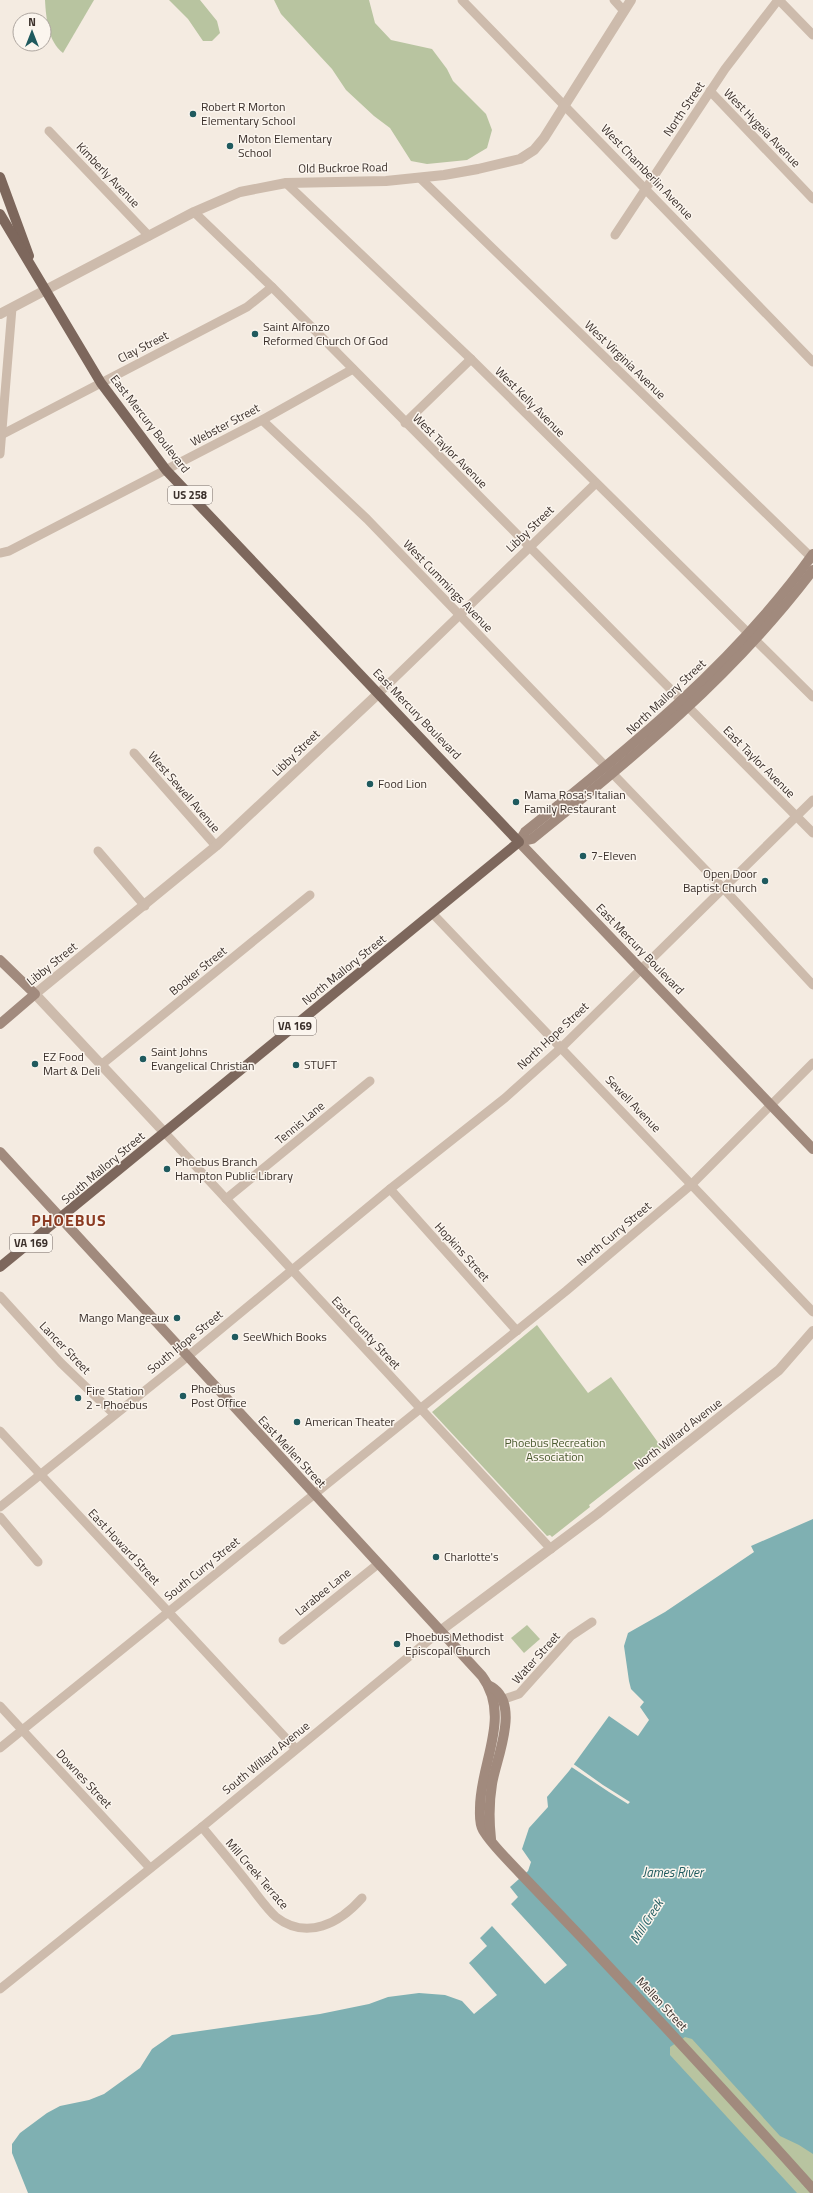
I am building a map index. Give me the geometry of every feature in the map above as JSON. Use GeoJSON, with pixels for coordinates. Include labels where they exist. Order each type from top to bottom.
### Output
{"type":"FeatureCollection","features":[{"type":"Feature","properties":{"kind":"main road","name":"East Mercury Boulevard"},"geometry":{"type":"LineString","coordinates":[[0,176],[34,272]]}},
{"type":"Feature","properties":{"kind":"main road","name":"East Mercury Boulevard"},"geometry":{"type":"LineString","coordinates":[[0,214],[101,382],[166,470],[519,842],[641,968],[770,1106],[813,1149]]}},
{"type":"Feature","properties":{"kind":"main road","name":"North Mallory Street"},"geometry":{"type":"LineString","coordinates":[[751,637],[812,556]]}},
{"type":"Feature","properties":{"kind":"main road","name":"North Mallory Street"},"geometry":{"type":"LineString","coordinates":[[165,1133],[519,842],[532,839],[686,704],[813,570]]}},
{"type":"Feature","properties":{"kind":"main road"},"geometry":{"type":"LineString","coordinates":[[0,960],[35,994]]}},
{"type":"Feature","properties":{"kind":"main road","name":"Libby Street"},"geometry":{"type":"LineString","coordinates":[[0,1024],[35,994]]}},
{"type":"Feature","properties":{"kind":"main road","name":"South Mallory Street"},"geometry":{"type":"LineString","coordinates":[[0,1267],[165,1133]]}},
{"type":"Feature","properties":{"kind":"main road","name":"East Mellen Street"},"geometry":{"type":"LineString","coordinates":[[0,1152],[488,1685],[494,1688],[498,1702]]}},
{"type":"Feature","properties":{"kind":"main road","name":"Mellen Street"},"geometry":{"type":"LineString","coordinates":[[498,1702],[496,1728],[484,1771],[480,1802],[480,1822],[484,1831],[520,1872],[678,2040],[813,2189]]}},
{"type":"Feature","properties":{"kind":"street","name":"West Chamberlin Avenue"},"geometry":{"type":"LineString","coordinates":[[462,0],[646,188],[813,362]]}},
{"type":"Feature","properties":{"kind":"street"},"geometry":{"type":"LineString","coordinates":[[614,0],[624,11]]}},
{"type":"Feature","properties":{"kind":"street","name":"Old Buckroe Road"},"geometry":{"type":"LineString","coordinates":[[0,314],[194,212],[240,192],[286,183],[420,178],[495,166],[520,159],[539,144],[565,106],[631,0]]}},
{"type":"Feature","properties":{"kind":"street"},"geometry":{"type":"LineString","coordinates":[[779,0],[813,35]]}},
{"type":"Feature","properties":{"kind":"street","name":"North Street"},"geometry":{"type":"LineString","coordinates":[[615,235],[725,69],[779,0]]}},
{"type":"Feature","properties":{"kind":"street","name":"West Hygeia Avenue"},"geometry":{"type":"LineString","coordinates":[[710,91],[813,199]]}},
{"type":"Feature","properties":{"kind":"street","name":"Kimberly Avenue"},"geometry":{"type":"LineString","coordinates":[[49,131],[150,236]]}},
{"type":"Feature","properties":{"kind":"street","name":"West Virginia Avenue"},"geometry":{"type":"LineString","coordinates":[[420,178],[812,556]]}},
{"type":"Feature","properties":{"kind":"street","name":"West Kelly Avenue"},"geometry":{"type":"LineString","coordinates":[[286,183],[471,359],[595,484],[813,697]]}},
{"type":"Feature","properties":{"kind":"street","name":"West Taylor Avenue"},"geometry":{"type":"LineString","coordinates":[[194,212],[272,287],[405,423],[686,704]]}},
{"type":"Feature","properties":{"kind":"street","name":"Clay Street"},"geometry":{"type":"LineString","coordinates":[[1,435],[247,307],[272,287]]}},
{"type":"Feature","properties":{"kind":"street"},"geometry":{"type":"LineString","coordinates":[[0,454],[12,308]]}},
{"type":"Feature","properties":{"kind":"street"},"geometry":{"type":"LineString","coordinates":[[405,423],[471,359]]}},
{"type":"Feature","properties":{"kind":"street","name":"Webster Street"},"geometry":{"type":"LineString","coordinates":[[0,553],[9,551],[262,420],[353,369]]}},
{"type":"Feature","properties":{"kind":"street","name":"West Cummings Avenue"},"geometry":{"type":"LineString","coordinates":[[262,420],[367,520],[608,771],[723,888],[813,985]]}},
{"type":"Feature","properties":{"kind":"street","name":"Libby Street"},"geometry":{"type":"LineString","coordinates":[[35,994],[145,906],[216,846],[460,616],[595,484]]}},
{"type":"Feature","properties":{"kind":"street","name":"East Taylor Avenue"},"geometry":{"type":"LineString","coordinates":[[686,704],[813,833]]}},
{"type":"Feature","properties":{"kind":"street","name":"West Sewell Avenue"},"geometry":{"type":"LineString","coordinates":[[134,753],[216,846]]}},
{"type":"Feature","properties":{"kind":"street","name":"North Hope Street"},"geometry":{"type":"LineString","coordinates":[[292,1270],[504,1098],[562,1047],[813,800]]}},
{"type":"Feature","properties":{"kind":"street"},"geometry":{"type":"LineString","coordinates":[[98,851],[145,906]]}},
{"type":"Feature","properties":{"kind":"street","name":"Booker Street"},"geometry":{"type":"LineString","coordinates":[[101,1065],[310,895]]}},
{"type":"Feature","properties":{"kind":"street","name":"Sewell Avenue"},"geometry":{"type":"LineString","coordinates":[[433,914],[562,1047],[813,1312]]}},
{"type":"Feature","properties":{"kind":"street"},"geometry":{"type":"LineString","coordinates":[[35,994],[165,1133]]}},
{"type":"Feature","properties":{"kind":"street","name":"North Curry Street"},"geometry":{"type":"LineString","coordinates":[[420,1409],[517,1331],[692,1184],[813,1063]]}},
{"type":"Feature","properties":{"kind":"street","name":"Tennis Lane"},"geometry":{"type":"LineString","coordinates":[[226,1199],[370,1081]]}},
{"type":"Feature","properties":{"kind":"street","name":"East County Street"},"geometry":{"type":"LineString","coordinates":[[165,1133],[551,1549]]}},
{"type":"Feature","properties":{"kind":"street","name":"Hopkins Street"},"geometry":{"type":"LineString","coordinates":[[390,1189],[517,1331]]}},
{"type":"Feature","properties":{"kind":"street","name":"South Hope Street"},"geometry":{"type":"LineString","coordinates":[[0,1507],[292,1270]]}},
{"type":"Feature","properties":{"kind":"street","name":"Lancer Street"},"geometry":{"type":"LineString","coordinates":[[0,1296],[61,1363],[114,1414]]}},
{"type":"Feature","properties":{"kind":"street","name":"North Willard Avenue"},"geometry":{"type":"LineString","coordinates":[[551,1549],[779,1370],[813,1331]]}},
{"type":"Feature","properties":{"kind":"street","name":"South Curry Street"},"geometry":{"type":"LineString","coordinates":[[0,1748],[420,1409]]}},
{"type":"Feature","properties":{"kind":"street","name":"East Howard Street"},"geometry":{"type":"LineString","coordinates":[[0,1430],[296,1749]]}},
{"type":"Feature","properties":{"kind":"street"},"geometry":{"type":"LineString","coordinates":[[0,1517],[38,1562]]}},
{"type":"Feature","properties":{"kind":"street","name":"South Willard Avenue"},"geometry":{"type":"LineString","coordinates":[[1,1985],[202,1827],[440,1632],[551,1549]]}},
{"type":"Feature","properties":{"kind":"street","name":"Larabee Lane"},"geometry":{"type":"LineString","coordinates":[[283,1640],[378,1564]]}},
{"type":"Feature","properties":{"kind":"street","name":"Water Street"},"geometry":{"type":"LineString","coordinates":[[498,1702],[515,1696],[523,1691],[571,1636],[592,1622]]}},
{"type":"Feature","properties":{"kind":"street","name":"Downes Street"},"geometry":{"type":"LineString","coordinates":[[0,1706],[150,1868]]}},
{"type":"Feature","properties":{"kind":"street","name":"Mill Creek Terrace"},"geometry":{"type":"LineString","coordinates":[[202,1827],[267,1906],[276,1916],[285,1922],[304,1928],[324,1926],[342,1918],[362,1898]]}},
{"type":"Feature","properties":{"kind":"green space"},"geometry":{"type":"Polygon","coordinates":[[[45,0],[94,0],[63,53],[52,38],[52,12],[46,12],[45,0]]]}},
{"type":"Feature","properties":{"kind":"green space"},"geometry":{"type":"Polygon","coordinates":[[[169,0],[200,0],[217,21],[220,33],[212,41],[203,41],[188,19],[169,0]]]}},
{"type":"Feature","properties":{"kind":"green space"},"geometry":{"type":"Polygon","coordinates":[[[274,0],[369,0],[375,23],[391,40],[432,49],[447,69],[453,81],[486,114],[492,130],[487,148],[467,160],[427,164],[411,161],[390,128],[374,116],[346,90],[332,69],[281,14],[274,0]]]}},
{"type":"Feature","properties":{"kind":"green space","name":"Phoebus Recreation Association"},"geometry":{"type":"Polygon","coordinates":[[[537,1325],[588,1393],[611,1377],[662,1448],[589,1505],[590,1507],[552,1537],[550,1535],[547,1536],[432,1412],[537,1325]]]}},
{"type":"Feature","properties":{"kind":"green space"},"geometry":{"type":"Polygon","coordinates":[[[527,1625],[540,1639],[524,1653],[511,1638],[527,1625]]]}},
{"type":"Feature","properties":{"kind":"green space"},"geometry":{"type":"Polygon","coordinates":[[[682,2023],[813,2133],[813,2193],[750,2193],[661,2049],[682,2023]]]}},
{"type":"Feature","properties":{"kind":"water","name":"James River"},"geometry":{"type":"Polygon","coordinates":[[[813,1519],[813,2154],[780,2136],[692,2039],[685,2037],[670,2047],[670,2055],[797,2193],[28,2193],[12,2153],[12,2144],[20,2133],[47,2113],[60,2106],[89,2100],[104,2094],[140,2068],[152,2049],[172,2035],[320,2014],[369,2004],[388,1997],[419,1993],[445,1995],[462,2001],[474,2014],[497,1995],[469,1963],[487,1946],[480,1938],[492,1926],[545,1984],[567,1965],[511,1904],[518,1897],[510,1887],[528,1871],[531,1862],[522,1849],[529,1828],[548,1807],[547,1797],[569,1771],[609,1716],[638,1736],[649,1720],[640,1707],[644,1702],[631,1689],[629,1681],[624,1646],[628,1633],[665,1612],[754,1552],[751,1546],[813,1519]]]}},
{"type":"Feature","properties":{"kind":"pier"},"geometry":{"type":"Polygon","coordinates":[[[572,1763],[630,1802],[628,1804],[570,1766],[572,1763]]]}},
{"type":"Feature","properties":{"kind":"place","name":"Robert R Morton Elementary School"},"geometry":{"type":"Point","coordinates":[193,114]}},
{"type":"Feature","properties":{"kind":"place","name":"Moton Elementary School"},"geometry":{"type":"Point","coordinates":[230,146]}},
{"type":"Feature","properties":{"kind":"place","name":"Saint Alfonzo Reformed Church Of God"},"geometry":{"type":"Point","coordinates":[255,334]}},
{"type":"Feature","properties":{"kind":"place","name":"Food Lion"},"geometry":{"type":"Point","coordinates":[370,784]}},
{"type":"Feature","properties":{"kind":"place","name":"Mama Rosa's Italian Family Restaurant"},"geometry":{"type":"Point","coordinates":[516,802]}},
{"type":"Feature","properties":{"kind":"place","name":"7-Eleven"},"geometry":{"type":"Point","coordinates":[583,856]}},
{"type":"Feature","properties":{"kind":"place","name":"Open Door Baptist Church"},"geometry":{"type":"Point","coordinates":[765,881]}},
{"type":"Feature","properties":{"kind":"place","name":"Saint Johns Evangelical Christian"},"geometry":{"type":"Point","coordinates":[143,1059]}},
{"type":"Feature","properties":{"kind":"place","name":"EZ Food Mart & Deli"},"geometry":{"type":"Point","coordinates":[35,1064]}},
{"type":"Feature","properties":{"kind":"place","name":"STUFT"},"geometry":{"type":"Point","coordinates":[296,1065]}},
{"type":"Feature","properties":{"kind":"place","name":"Phoebus Branch Hampton Public Library"},"geometry":{"type":"Point","coordinates":[167,1169]}},
{"type":"Feature","properties":{"kind":"place","name":"Mango Mangeaux"},"geometry":{"type":"Point","coordinates":[177,1318]}},
{"type":"Feature","properties":{"kind":"place","name":"SeeWhich Books"},"geometry":{"type":"Point","coordinates":[235,1337]}},
{"type":"Feature","properties":{"kind":"place","name":"Phoebus Post Office"},"geometry":{"type":"Point","coordinates":[183,1396]}},
{"type":"Feature","properties":{"kind":"place","name":"Fire Station 2 - Phoebus"},"geometry":{"type":"Point","coordinates":[78,1398]}},
{"type":"Feature","properties":{"kind":"place","name":"American Theater"},"geometry":{"type":"Point","coordinates":[297,1422]}},
{"type":"Feature","properties":{"kind":"place","name":"Charlotte's"},"geometry":{"type":"Point","coordinates":[436,1557]}},
{"type":"Feature","properties":{"kind":"place","name":"Phoebus Methodist Episcopal Church"},"geometry":{"type":"Point","coordinates":[397,1644]}},
{"type":"Feature","properties":{"kind":"district","name":"PHOEBUS"},"geometry":{"type":"Point","coordinates":[69,1220]}},
{"type":"Feature","properties":{"kind":"water label","name":"Mill Creek"},"geometry":{"type":"Point","coordinates":[646,1921]}}]}
